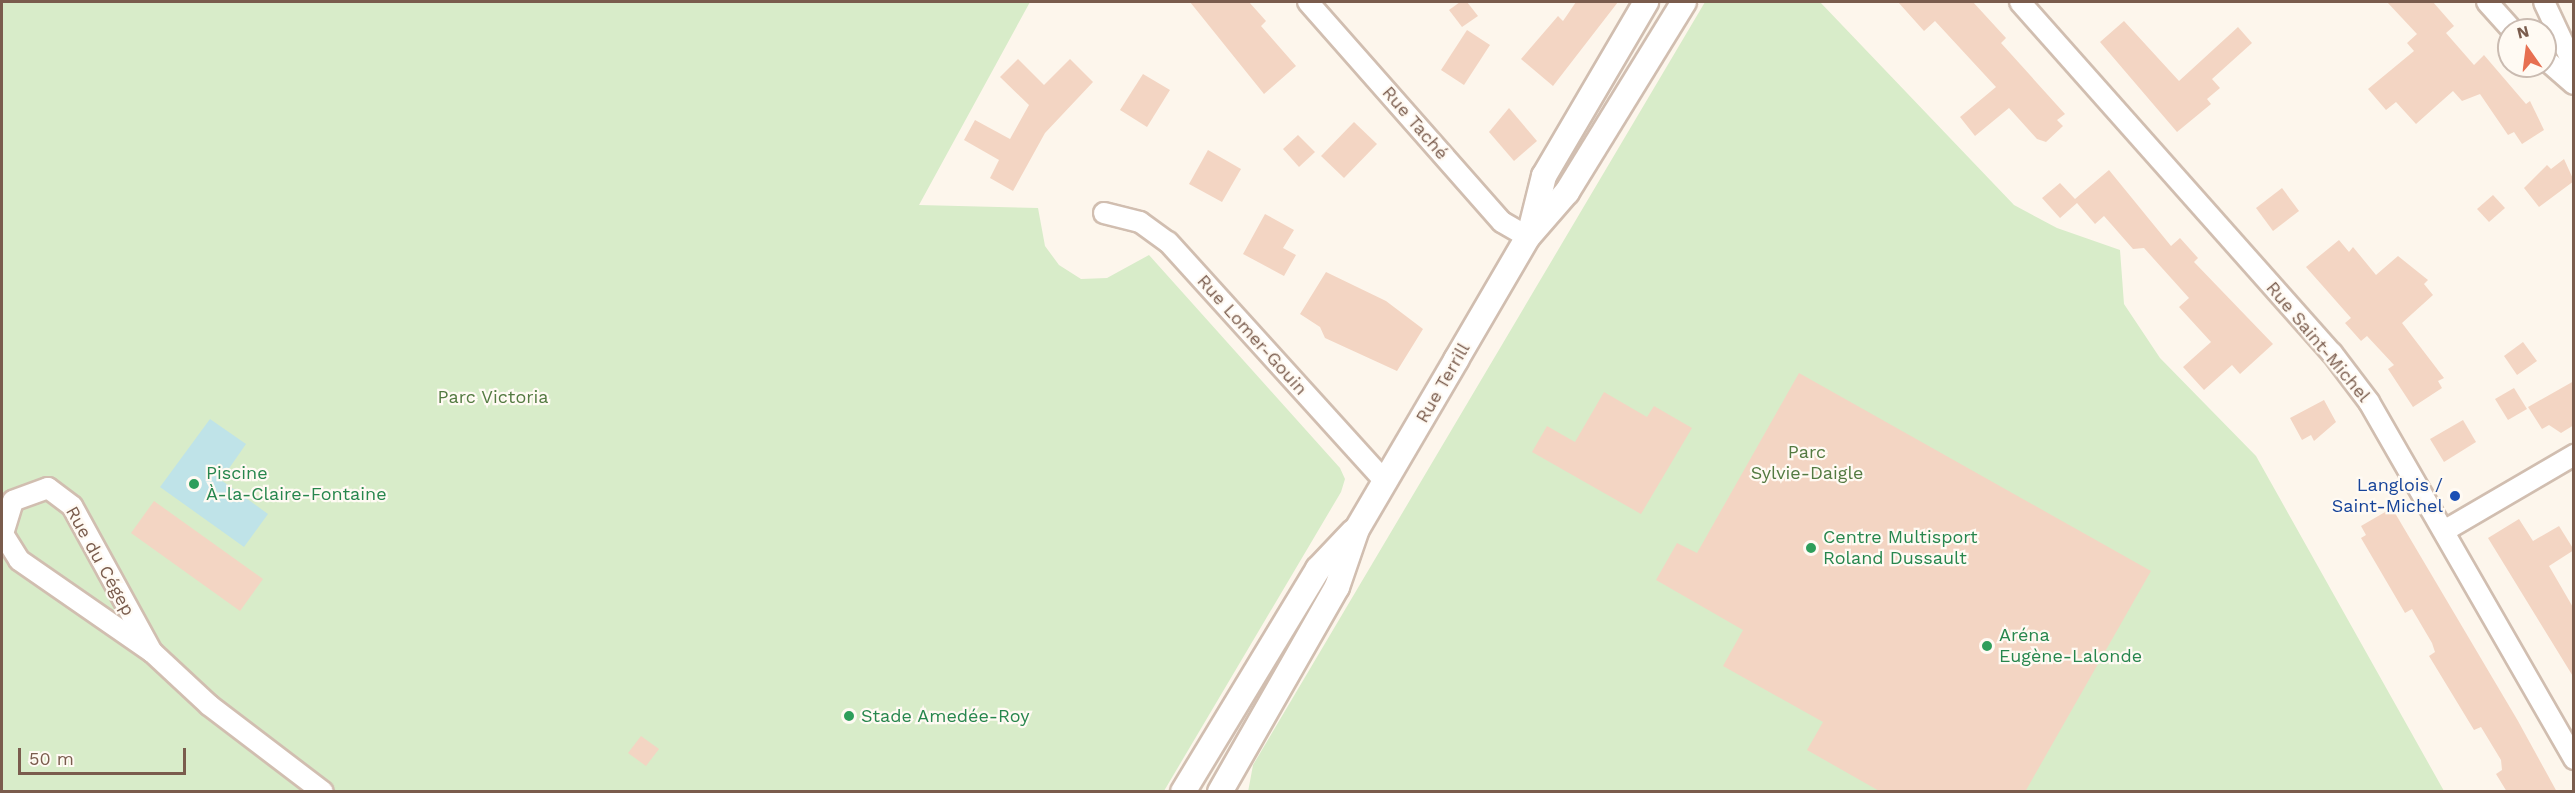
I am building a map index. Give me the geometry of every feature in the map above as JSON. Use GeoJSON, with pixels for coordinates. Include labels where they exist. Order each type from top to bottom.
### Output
{"type":"FeatureCollection","features":[{"type":"Feature","properties":{"kind":"street","name":"Rue Taché"},"geometry":{"type":"LineString","coordinates":[[1308,2],[1502,222],[1528,237]]}},
{"type":"Feature","properties":{"kind":"street","name":"Rue Terrill"},"geometry":{"type":"LineString","coordinates":[[1528,237],[1544,177],[1646,2]]}},
{"type":"Feature","properties":{"kind":"street","name":"Rue Terrill"},"geometry":{"type":"LineString","coordinates":[[1220,792],[1337,587],[1357,528],[1528,237],[1567,192],[1683,2]]}},
{"type":"Feature","properties":{"kind":"street","name":"Rue Saint-Michel"},"geometry":{"type":"LineString","coordinates":[[2019,2],[2332,353],[2369,402],[2574,759]]}},
{"type":"Feature","properties":{"kind":"street"},"geometry":{"type":"LineString","coordinates":[[2487,2],[2501,18]]}},
{"type":"Feature","properties":{"kind":"street"},"geometry":{"type":"LineString","coordinates":[[2544,2],[2574,66]]}},
{"type":"Feature","properties":{"kind":"street"},"geometry":{"type":"LineString","coordinates":[[2557,69],[2574,84]]}},
{"type":"Feature","properties":{"kind":"street","name":"Rue Lomer-Gouin"},"geometry":{"type":"LineString","coordinates":[[1104,213],[1140,222],[1168,242],[1385,481]]}},
{"type":"Feature","properties":{"kind":"street"},"geometry":{"type":"LineString","coordinates":[[2444,531],[2574,455]]}},
{"type":"Feature","properties":{"kind":"street","name":"Rue du Cégep"},"geometry":{"type":"LineString","coordinates":[[152,652],[67,501],[48,488],[13,501],[3,534],[19,560],[152,652],[209,705],[323,792]]}},
{"type":"Feature","properties":{"kind":"street","name":"Rue Terrill"},"geometry":{"type":"LineString","coordinates":[[1183,792],[1318,569],[1357,528]]}},
{"type":"Feature","properties":{"kind":"green space","name":"Parc Victoria"},"geometry":{"type":"Polygon","coordinates":[[[2,2],[1030,2],[919,205],[1038,208],[1045,246],[1059,265],[1081,279],[1107,278],[1149,255],[1340,468],[1345,479],[1341,492],[1164,791],[2,792],[2,2]]]}},
{"type":"Feature","properties":{"kind":"green space","name":"Parc Sylvie-Daigle"},"geometry":{"type":"Polygon","coordinates":[[[1705,2],[1820,2],[2014,205],[2057,228],[2120,250],[2124,304],[2160,358],[2256,456],[2444,791],[1248,792],[1253,765],[1705,2]]]}},
{"type":"Feature","properties":{"kind":"water","name":"Piscine À-la-Claire-Fontaine"},"geometry":{"type":"Polygon","coordinates":[[[210,419],[246,444],[221,480],[268,514],[244,547],[160,487],[210,419]]]}},
{"type":"Feature","properties":{"kind":"building"},"geometry":{"type":"Polygon","coordinates":[[[1190,2],[1249,2],[1266,21],[1261,26],[1296,66],[1264,94],[1190,2]]]}},
{"type":"Feature","properties":{"kind":"building"},"geometry":{"type":"Polygon","coordinates":[[[1460,2],[1467,2],[1478,16],[1462,27],[1449,10],[1460,2]]]}},
{"type":"Feature","properties":{"kind":"building"},"geometry":{"type":"Polygon","coordinates":[[[1576,2],[1618,2],[1553,86],[1521,59],[1558,16],[1563,21],[1576,2]]]}},
{"type":"Feature","properties":{"kind":"building"},"geometry":{"type":"Polygon","coordinates":[[[1898,2],[1973,2],[2006,38],[2001,43],[2065,114],[2057,120],[2063,126],[2046,142],[2037,139],[2009,108],[1975,136],[1960,117],[1996,87],[1935,21],[1924,31],[1898,2]]]}},
{"type":"Feature","properties":{"kind":"building"},"geometry":{"type":"Polygon","coordinates":[[[2387,2],[2433,2],[2454,26],[2446,33],[2474,65],[2484,55],[2497,70],[2497,78],[2504,78],[2526,104],[2530,101],[2544,130],[2522,144],[2514,132],[2508,135],[2480,94],[2462,101],[2453,91],[2416,124],[2396,102],[2386,110],[2368,89],[2414,51],[2407,43],[2417,34],[2387,2]]]}},
{"type":"Feature","properties":{"kind":"building"},"geometry":{"type":"Polygon","coordinates":[[[2124,21],[2179,81],[2238,27],[2252,43],[2212,79],[2220,88],[2207,99],[2211,104],[2177,132],[2100,42],[2124,21]]]}},
{"type":"Feature","properties":{"kind":"building"},"geometry":{"type":"Polygon","coordinates":[[[1467,30],[1490,45],[1464,85],[1441,70],[1467,30]]]}},
{"type":"Feature","properties":{"kind":"building"},"geometry":{"type":"Polygon","coordinates":[[[1018,59],[1044,85],[1070,59],[1093,82],[1045,133],[1013,191],[990,178],[999,160],[964,140],[975,120],[1010,139],[1029,105],[1000,77],[1018,59]]]}},
{"type":"Feature","properties":{"kind":"building"},"geometry":{"type":"Polygon","coordinates":[[[1143,74],[1170,90],[1147,127],[1120,110],[1143,74]]]}},
{"type":"Feature","properties":{"kind":"building"},"geometry":{"type":"Polygon","coordinates":[[[1509,108],[1537,141],[1514,161],[1489,132],[1509,108]]]}},
{"type":"Feature","properties":{"kind":"building"},"geometry":{"type":"Polygon","coordinates":[[[1354,122],[1377,144],[1344,178],[1321,156],[1354,122]]]}},
{"type":"Feature","properties":{"kind":"building"},"geometry":{"type":"Polygon","coordinates":[[[1298,135],[1315,152],[1299,167],[1283,149],[1298,135]]]}},
{"type":"Feature","properties":{"kind":"building"},"geometry":{"type":"Polygon","coordinates":[[[1208,150],[1241,169],[1222,202],[1189,184],[1208,150]]]}},
{"type":"Feature","properties":{"kind":"building"},"geometry":{"type":"Polygon","coordinates":[[[2564,159],[2574,181],[2539,207],[2524,188],[2547,165],[2551,169],[2564,159]]]}},
{"type":"Feature","properties":{"kind":"building"},"geometry":{"type":"Polygon","coordinates":[[[2109,170],[2171,246],[2180,238],[2198,258],[2194,262],[2273,344],[2240,374],[2232,365],[2204,390],[2183,367],[2211,342],[2179,307],[2189,298],[2144,248],[2133,249],[2104,216],[2095,224],[2077,203],[2060,218],[2042,198],[2060,183],[2075,199],[2109,170]]]}},
{"type":"Feature","properties":{"kind":"building"},"geometry":{"type":"Polygon","coordinates":[[[2282,188],[2299,211],[2273,231],[2256,208],[2282,188]]]}},
{"type":"Feature","properties":{"kind":"building"},"geometry":{"type":"Polygon","coordinates":[[[2493,195],[2505,208],[2489,222],[2477,209],[2493,195]]]}},
{"type":"Feature","properties":{"kind":"building"},"geometry":{"type":"Polygon","coordinates":[[[1265,214],[1294,230],[1283,248],[1296,255],[1284,276],[1243,254],[1265,214]]]}},
{"type":"Feature","properties":{"kind":"building"},"geometry":{"type":"Polygon","coordinates":[[[2339,240],[2349,252],[2353,247],[2376,275],[2398,256],[2428,280],[2424,284],[2433,295],[2402,323],[2444,378],[2438,381],[2442,388],[2413,407],[2388,369],[2394,365],[2367,336],[2361,341],[2345,323],[2351,318],[2306,267],[2339,240]]]}},
{"type":"Feature","properties":{"kind":"building"},"geometry":{"type":"Polygon","coordinates":[[[1326,272],[1386,301],[1423,329],[1397,371],[1325,338],[1320,327],[1300,314],[1326,272]]]}},
{"type":"Feature","properties":{"kind":"building"},"geometry":{"type":"Polygon","coordinates":[[[2523,342],[2537,361],[2517,375],[2504,356],[2523,342]]]}},
{"type":"Feature","properties":{"kind":"building"},"geometry":{"type":"Polygon","coordinates":[[[1799,373],[2151,571],[2025,792],[1881,792],[1807,750],[1823,722],[1723,666],[1743,630],[1656,580],[1677,543],[1697,553],[1799,373]]]}},
{"type":"Feature","properties":{"kind":"building"},"geometry":{"type":"Polygon","coordinates":[[[2574,381],[2574,425],[2561,433],[2549,425],[2542,429],[2528,407],[2574,381]]]}},
{"type":"Feature","properties":{"kind":"building"},"geometry":{"type":"Polygon","coordinates":[[[2514,388],[2527,409],[2508,420],[2495,399],[2514,388]]]}},
{"type":"Feature","properties":{"kind":"building"},"geometry":{"type":"Polygon","coordinates":[[[1604,392],[1647,417],[1654,406],[1692,428],[1641,514],[1532,452],[1547,426],[1575,442],[1604,392]]]}},
{"type":"Feature","properties":{"kind":"building"},"geometry":{"type":"Polygon","coordinates":[[[2324,400],[2336,422],[2314,441],[2311,435],[2302,440],[2290,418],[2324,400]]]}},
{"type":"Feature","properties":{"kind":"building"},"geometry":{"type":"Polygon","coordinates":[[[2463,420],[2476,442],[2444,462],[2430,439],[2463,420]]]}},
{"type":"Feature","properties":{"kind":"building"},"geometry":{"type":"Polygon","coordinates":[[[154,501],[263,579],[240,611],[131,533],[154,501]]]}},
{"type":"Feature","properties":{"kind":"building"},"geometry":{"type":"Polygon","coordinates":[[[2392,508],[2518,721],[2557,792],[2507,792],[2496,774],[2502,770],[2501,760],[2481,727],[2474,730],[2429,656],[2435,652],[2432,643],[2412,609],[2405,613],[2361,538],[2366,535],[2361,526],[2392,508]]]}},
{"type":"Feature","properties":{"kind":"building"},"geometry":{"type":"Polygon","coordinates":[[[2519,519],[2533,541],[2559,526],[2574,550],[2549,566],[2574,609],[2574,678],[2488,538],[2519,519]]]}},
{"type":"Feature","properties":{"kind":"building"},"geometry":{"type":"Polygon","coordinates":[[[641,736],[659,749],[646,766],[628,753],[641,736]]]}},
{"type":"Feature","properties":{"kind":"place","name":"Piscine À-la-Claire-Fontaine"},"geometry":{"type":"Point","coordinates":[194,484]}},
{"type":"Feature","properties":{"kind":"place","name":"Langlois / Saint-Michel"},"geometry":{"type":"Point","coordinates":[2455,496]}},
{"type":"Feature","properties":{"kind":"place","name":"Centre Multisport Roland Dussault"},"geometry":{"type":"Point","coordinates":[1811,548]}},
{"type":"Feature","properties":{"kind":"place","name":"Aréna Eugène-Lalonde"},"geometry":{"type":"Point","coordinates":[1987,646]}},
{"type":"Feature","properties":{"kind":"place","name":"Stade Amedée-Roy"},"geometry":{"type":"Point","coordinates":[849,716]}}]}
